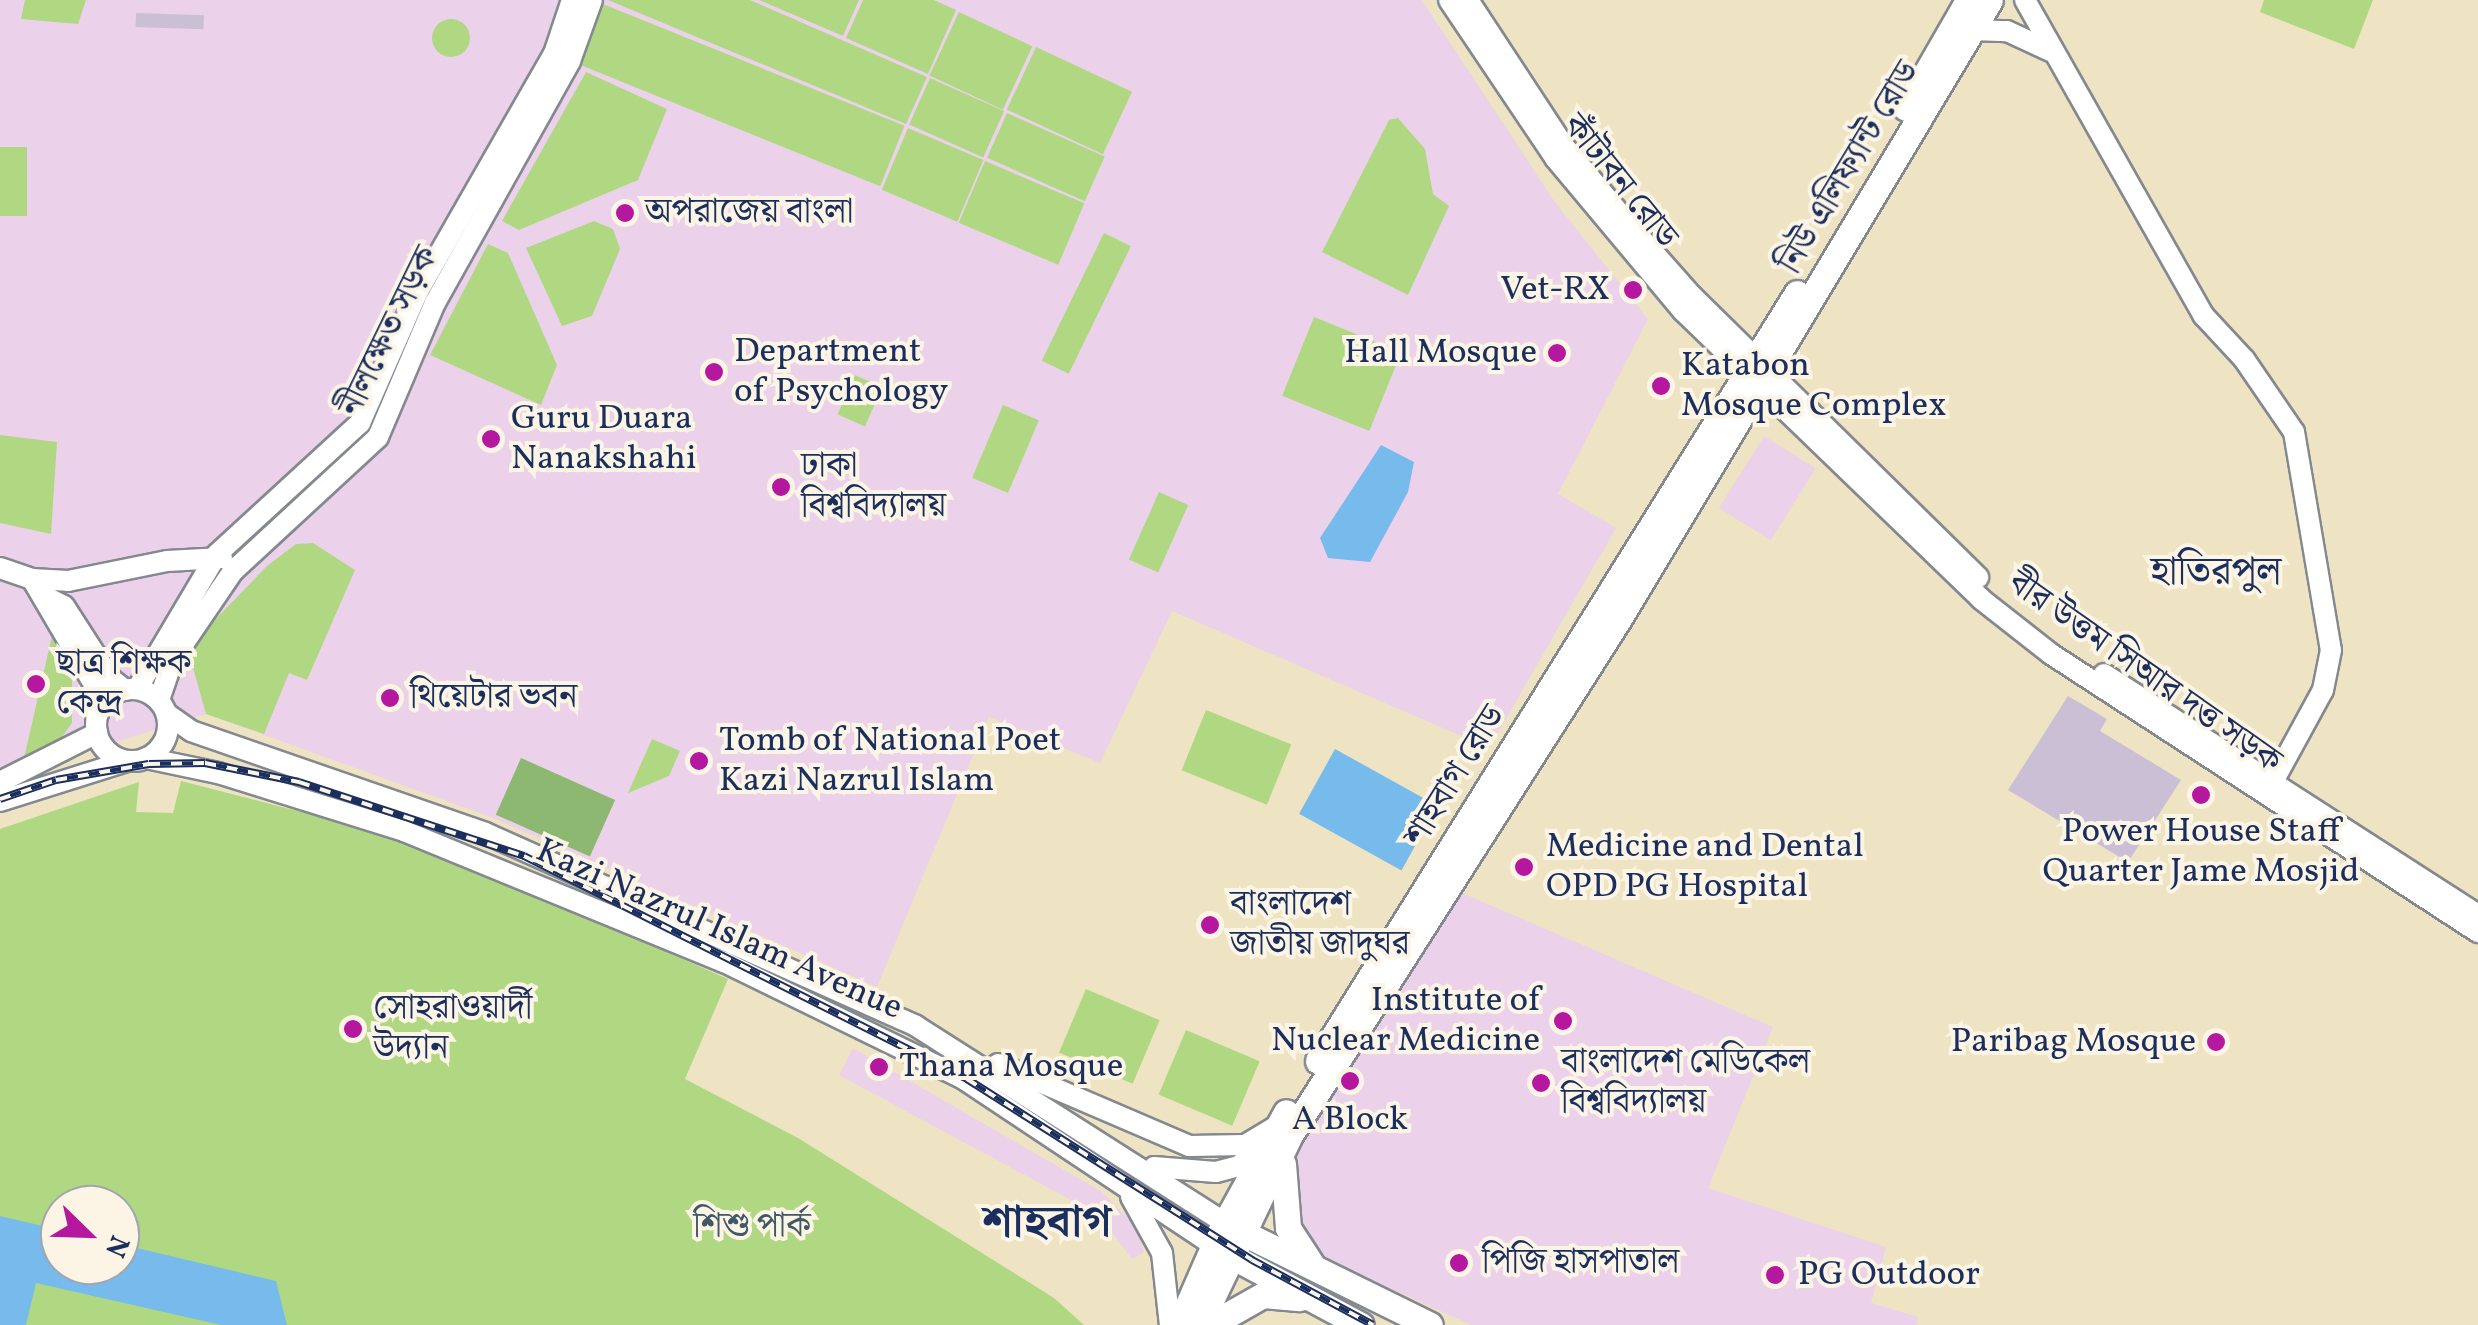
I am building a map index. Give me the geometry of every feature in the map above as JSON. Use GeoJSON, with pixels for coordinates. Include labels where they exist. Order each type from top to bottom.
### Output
{"type":"FeatureCollection","features":[{"type":"Feature","properties":{"kind":"highway","name":"নিউ এলিফ্যান্ট রোড"},"geometry":{"type":"LineString","coordinates":[[1758,372],[1968,0]]}},
{"type":"Feature","properties":{"kind":"highway","name":"নিউ এলিফ্যান্ট রোড"},"geometry":{"type":"LineString","coordinates":[[1758,372],[1990,0]]}},
{"type":"Feature","properties":{"kind":"highway","name":"শাহবাগ রোড"},"geometry":{"type":"LineString","coordinates":[[1230,1240],[1284,1131],[1758,372]]}},
{"type":"Feature","properties":{"kind":"highway"},"geometry":{"type":"LineString","coordinates":[[1284,1131],[1280,1186],[1283,1210],[1296,1246],[1330,1280]]}},
{"type":"Feature","properties":{"kind":"highway"},"geometry":{"type":"LineString","coordinates":[[1230,1240],[1430,1325]]}},
{"type":"Feature","properties":{"kind":"highway"},"geometry":{"type":"LineString","coordinates":[[1230,1240],[1319,1305],[1361,1325]]}},
{"type":"Feature","properties":{"kind":"highway"},"geometry":{"type":"LineString","coordinates":[[1179,1325],[1230,1240]]}},
{"type":"Feature","properties":{"kind":"highway"},"geometry":{"type":"LineString","coordinates":[[1199,1325],[1230,1240]]}},
{"type":"Feature","properties":{"kind":"highway"},"geometry":{"type":"LineString","coordinates":[[1210,1325],[1263,1295],[1319,1305]]}},
{"type":"Feature","properties":{"kind":"main road","name":"নীলক্ষেত সড়ক"},"geometry":{"type":"LineString","coordinates":[[163,707],[172,659],[234,571],[378,437],[469,221],[554,54],[572,0]]}},
{"type":"Feature","properties":{"kind":"main road","name":"নীলক্ষেত সড়ক"},"geometry":{"type":"LineString","coordinates":[[131,689],[218,554],[360,423],[418,291],[469,221],[570,61],[592,0]]}},
{"type":"Feature","properties":{"kind":"main road","name":"কাঁটাবন রোড"},"geometry":{"type":"LineString","coordinates":[[1449,0],[1567,174],[1684,311],[1758,372]]}},
{"type":"Feature","properties":{"kind":"main road","name":"কাঁটাবন রোড"},"geometry":{"type":"LineString","coordinates":[[1468,0],[1566,148],[1758,372]]}},
{"type":"Feature","properties":{"kind":"main road"},"geometry":{"type":"LineString","coordinates":[[2025,0],[2204,316],[2244,359],[2294,432],[2336,622],[2338,669],[2321,722],[2274,793]]}},
{"type":"Feature","properties":{"kind":"main road"},"geometry":{"type":"LineString","coordinates":[[1973,30],[2026,37],[2056,55]]}},
{"type":"Feature","properties":{"kind":"main road"},"geometry":{"type":"LineString","coordinates":[[1758,372],[2018,620],[2274,793],[2478,916]]}},
{"type":"Feature","properties":{"kind":"main road"},"geometry":{"type":"LineString","coordinates":[[38,588],[218,554],[234,571]]}},
{"type":"Feature","properties":{"kind":"main road"},"geometry":{"type":"LineString","coordinates":[[0,568],[38,588],[64,606],[111,679],[163,707],[166,740],[137,760],[111,754],[97,724],[94,686],[38,588]]}},
{"type":"Feature","properties":{"kind":"main road"},"geometry":{"type":"LineString","coordinates":[[97,724],[106,700],[131,689]]}},
{"type":"Feature","properties":{"kind":"main road","name":"Kazi Nazrul Islam Avenue"},"geometry":{"type":"LineString","coordinates":[[163,707],[190,732],[484,834],[955,1048],[1130,1156],[1230,1240]]}},
{"type":"Feature","properties":{"kind":"main road","name":"Kazi Nazrul Islam Avenue"},"geometry":{"type":"LineString","coordinates":[[2,791],[97,724]]}},
{"type":"Feature","properties":{"kind":"main road","name":"Kazi Nazrul Islam Avenue"},"geometry":{"type":"LineString","coordinates":[[2,791],[137,760],[218,773],[404,831],[724,962],[962,1078],[1116,1180],[1230,1240]]}},
{"type":"Feature","properties":{"kind":"main road","name":"বীর উত্তম সিআর দত্ত সড়ক"},"geometry":{"type":"LineString","coordinates":[[2274,793],[2478,932]]}},
{"type":"Feature","properties":{"kind":"main road"},"geometry":{"type":"LineString","coordinates":[[955,1048],[1189,1146],[1245,1145],[1284,1131]]}},
{"type":"Feature","properties":{"kind":"main road"},"geometry":{"type":"LineString","coordinates":[[1130,1156],[1161,1170],[1216,1172],[1259,1151],[1284,1131]]}},
{"type":"Feature","properties":{"kind":"main road"},"geometry":{"type":"LineString","coordinates":[[1116,1180],[1142,1210],[1162,1253],[1170,1325]]}},
{"type":"Feature","properties":{"kind":"shaded area","name":"ঢাকা বিশ্ববিদ্যালয়"},"geometry":{"type":"Polygon","coordinates":[[[0,0],[1422,0],[1554,201],[1648,319],[1558,494],[1616,528],[1489,748],[1172,611],[1100,763],[989,717],[877,987],[491,817],[206,714],[0,778],[0,0]]]}},
{"type":"Feature","properties":{"kind":"shaded area"},"geometry":{"type":"Polygon","coordinates":[[[136,13],[204,15],[203,29],[136,27],[136,13]]]}},
{"type":"Feature","properties":{"kind":"shaded area"},"geometry":{"type":"Polygon","coordinates":[[[1764,436],[1816,468],[1771,540],[1719,508],[1764,436]]]}},
{"type":"Feature","properties":{"kind":"shaded area"},"geometry":{"type":"Polygon","coordinates":[[[2068,696],[2107,719],[2100,731],[2181,780],[2128,862],[2008,790],[2068,696]]]}},
{"type":"Feature","properties":{"kind":"shaded area","name":"বাংলাদেশ মেডিকেল বিশ্ববিদ্যালয়"},"geometry":{"type":"Polygon","coordinates":[[[1455,890],[1773,1027],[1708,1188],[1886,1247],[1871,1303],[1918,1317],[1916,1325],[1471,1325],[1322,1257],[1301,1236],[1292,1152],[1455,890]]]}},
{"type":"Feature","properties":{"kind":"shaded area"},"geometry":{"type":"Polygon","coordinates":[[[853,1048],[1102,1192],[1134,1224],[1144,1252],[1132,1259],[1108,1227],[1073,1201],[839,1075],[853,1048]]]}},
{"type":"Feature","properties":{"kind":"green space"},"geometry":{"type":"Polygon","coordinates":[[[25,0],[86,0],[78,24],[21,19],[25,0]]]}},
{"type":"Feature","properties":{"kind":"green space"},"geometry":{"type":"Polygon","coordinates":[[[593,0],[905,126],[880,186],[569,60],[593,0]]]}},
{"type":"Feature","properties":{"kind":"green space"},"geometry":{"type":"Polygon","coordinates":[[[608,0],[750,0],[927,77],[906,124],[608,0]]]}},
{"type":"Feature","properties":{"kind":"green space"},"geometry":{"type":"Polygon","coordinates":[[[759,0],[859,0],[843,36],[759,0]]]}},
{"type":"Feature","properties":{"kind":"green space"},"geometry":{"type":"Polygon","coordinates":[[[863,0],[934,0],[956,10],[928,74],[846,38],[863,0]]]}},
{"type":"Feature","properties":{"kind":"green space"},"geometry":{"type":"Polygon","coordinates":[[[2264,0],[2373,0],[2354,49],[2260,12],[2264,0]]]}},
{"type":"Feature","properties":{"kind":"green space"},"geometry":{"type":"Polygon","coordinates":[[[959,12],[1032,46],[1003,110],[929,75],[959,12]]]}},
{"type":"Feature","properties":{"kind":"green space"},"geometry":{"type":"Polygon","coordinates":[[[451,19],[465,24],[470,38],[465,52],[451,57],[437,52],[432,38],[437,24],[451,19]]]}},
{"type":"Feature","properties":{"kind":"green space"},"geometry":{"type":"Polygon","coordinates":[[[1036,47],[1132,92],[1103,154],[1007,110],[1036,47]]]}},
{"type":"Feature","properties":{"kind":"green space"},"geometry":{"type":"Polygon","coordinates":[[[586,72],[667,109],[638,180],[519,230],[502,221],[586,72]]]}},
{"type":"Feature","properties":{"kind":"green space"},"geometry":{"type":"Polygon","coordinates":[[[930,78],[1004,111],[983,158],[909,125],[930,78]]]}},
{"type":"Feature","properties":{"kind":"green space"},"geometry":{"type":"Polygon","coordinates":[[[1007,113],[1105,157],[1085,201],[987,158],[1007,113]]]}},
{"type":"Feature","properties":{"kind":"green space"},"geometry":{"type":"Polygon","coordinates":[[[1398,118],[1425,149],[1433,194],[1449,206],[1408,295],[1322,252],[1389,120],[1398,118]]]}},
{"type":"Feature","properties":{"kind":"green space"},"geometry":{"type":"Polygon","coordinates":[[[908,128],[983,160],[957,222],[882,190],[908,128]]]}},
{"type":"Feature","properties":{"kind":"green space"},"geometry":{"type":"Polygon","coordinates":[[[0,147],[27,147],[27,216],[0,216],[0,147]]]}},
{"type":"Feature","properties":{"kind":"green space"},"geometry":{"type":"Polygon","coordinates":[[[985,161],[1084,203],[1058,265],[959,223],[985,161]]]}},
{"type":"Feature","properties":{"kind":"green space"},"geometry":{"type":"Polygon","coordinates":[[[594,221],[613,229],[620,249],[592,316],[562,326],[526,248],[594,221]]]}},
{"type":"Feature","properties":{"kind":"green space"},"geometry":{"type":"Polygon","coordinates":[[[1104,233],[1131,246],[1069,374],[1042,361],[1104,233]]]}},
{"type":"Feature","properties":{"kind":"green space"},"geometry":{"type":"Polygon","coordinates":[[[488,244],[508,253],[557,365],[541,405],[430,355],[488,244]]]}},
{"type":"Feature","properties":{"kind":"green space"},"geometry":{"type":"Polygon","coordinates":[[[1314,317],[1401,352],[1369,431],[1282,396],[1314,317]]]}},
{"type":"Feature","properties":{"kind":"green space"},"geometry":{"type":"Polygon","coordinates":[[[855,375],[882,387],[865,426],[838,414],[855,375]]]}},
{"type":"Feature","properties":{"kind":"green space"},"geometry":{"type":"Polygon","coordinates":[[[1003,405],[1039,420],[1008,493],[972,478],[1003,405]]]}},
{"type":"Feature","properties":{"kind":"green space"},"geometry":{"type":"Polygon","coordinates":[[[0,435],[57,442],[51,534],[0,523],[0,435]]]}},
{"type":"Feature","properties":{"kind":"green space"},"geometry":{"type":"Polygon","coordinates":[[[1159,492],[1188,505],[1158,573],[1129,560],[1159,492]]]}},
{"type":"Feature","properties":{"kind":"green space"},"geometry":{"type":"Polygon","coordinates":[[[313,543],[355,570],[307,680],[289,673],[264,734],[206,714],[190,657],[210,625],[267,566],[296,544],[313,543]]]}},
{"type":"Feature","properties":{"kind":"green space"},"geometry":{"type":"Polygon","coordinates":[[[52,636],[72,680],[72,723],[53,749],[22,767],[52,636]]]}},
{"type":"Feature","properties":{"kind":"green space"},"geometry":{"type":"Polygon","coordinates":[[[1206,710],[1291,744],[1267,805],[1182,770],[1206,710]]]}},
{"type":"Feature","properties":{"kind":"green space"},"geometry":{"type":"Polygon","coordinates":[[[652,739],[680,751],[669,776],[628,793],[652,739]]]}},
{"type":"Feature","properties":{"kind":"green space"},"geometry":{"type":"Polygon","coordinates":[[[521,758],[615,800],[590,857],[496,815],[521,758]]]}},
{"type":"Feature","properties":{"kind":"green space","name":"সোহরাওয়ার্দী উদ্যান"},"geometry":{"type":"Polygon","coordinates":[[[181,781],[352,825],[479,869],[728,979],[685,1079],[798,1138],[1054,1298],[1084,1325],[0,1325],[0,829],[139,782],[136,812],[173,813],[181,781]]]}},
{"type":"Feature","properties":{"kind":"green space"},"geometry":{"type":"Polygon","coordinates":[[[1086,989],[1160,1020],[1133,1084],[1059,1053],[1086,989]]]}},
{"type":"Feature","properties":{"kind":"green space"},"geometry":{"type":"Polygon","coordinates":[[[1186,1030],[1260,1061],[1232,1126],[1159,1094],[1186,1030]]]}},
{"type":"Feature","properties":{"kind":"water"},"geometry":{"type":"Polygon","coordinates":[[[1381,445],[1414,462],[1408,492],[1370,562],[1328,558],[1320,538],[1381,445]]]}},
{"type":"Feature","properties":{"kind":"water"},"geometry":{"type":"Polygon","coordinates":[[[1335,749],[1437,806],[1401,870],[1299,814],[1335,749]]]}},
{"type":"Feature","properties":{"kind":"water"},"geometry":{"type":"Polygon","coordinates":[[[0,1216],[40,1225],[40,1284],[36,1283],[26,1325],[0,1325],[0,1216]]]}},
{"type":"Feature","properties":{"kind":"water"},"geometry":{"type":"Polygon","coordinates":[[[140,1249],[276,1281],[287,1325],[221,1325],[45,1285],[140,1285],[140,1249]]]}},
{"type":"Feature","properties":{"kind":"railway"},"geometry":{"type":"LineString","coordinates":[[0,799],[56,780],[149,764],[205,763],[299,782],[524,856],[967,1079],[1252,1260],[1373,1325]]}},
{"type":"Feature","properties":{"kind":"place","name":"অপরাজেয় বাংলা"},"geometry":{"type":"Point","coordinates":[625,213]}},
{"type":"Feature","properties":{"kind":"place","name":"Vet-RX"},"geometry":{"type":"Point","coordinates":[1633,290]}},
{"type":"Feature","properties":{"kind":"place","name":"Hall Mosque"},"geometry":{"type":"Point","coordinates":[1557,353]}},
{"type":"Feature","properties":{"kind":"place","name":"Department of Psychology"},"geometry":{"type":"Point","coordinates":[714,372]}},
{"type":"Feature","properties":{"kind":"place","name":"Katabon Mosque Complex"},"geometry":{"type":"Point","coordinates":[1661,386]}},
{"type":"Feature","properties":{"kind":"place","name":"Guru Duara Nanakshahi"},"geometry":{"type":"Point","coordinates":[491,439]}},
{"type":"Feature","properties":{"kind":"place","name":"ঢাকা বিশ্ববিদ্যালয়"},"geometry":{"type":"Point","coordinates":[781,487]}},
{"type":"Feature","properties":{"kind":"place","name":"ছাত্র শিক্ষক কেন্দ্র"},"geometry":{"type":"Point","coordinates":[36,684]}},
{"type":"Feature","properties":{"kind":"place","name":"থিয়েটার ভবন"},"geometry":{"type":"Point","coordinates":[390,698]}},
{"type":"Feature","properties":{"kind":"place","name":"Tomb of National Poet Kazi Nazrul Islam"},"geometry":{"type":"Point","coordinates":[699,761]}},
{"type":"Feature","properties":{"kind":"place","name":"Power House Staff Quarter Jame Mosjid"},"geometry":{"type":"Point","coordinates":[2201,795]}},
{"type":"Feature","properties":{"kind":"place","name":"Medicine and Dental OPD PG Hospital"},"geometry":{"type":"Point","coordinates":[1524,867]}},
{"type":"Feature","properties":{"kind":"place","name":"বাংলাদেশ জাতীয় জাদুঘর"},"geometry":{"type":"Point","coordinates":[1210,925]}},
{"type":"Feature","properties":{"kind":"place","name":"Institute of Nuclear Medicine"},"geometry":{"type":"Point","coordinates":[1563,1021]}},
{"type":"Feature","properties":{"kind":"place","name":"সোহরাওয়ার্দী উদ্যান"},"geometry":{"type":"Point","coordinates":[353,1029]}},
{"type":"Feature","properties":{"kind":"place","name":"Paribag Mosque"},"geometry":{"type":"Point","coordinates":[2216,1042]}},
{"type":"Feature","properties":{"kind":"place","name":"Thana Mosque"},"geometry":{"type":"Point","coordinates":[879,1067]}},
{"type":"Feature","properties":{"kind":"place","name":"A Block"},"geometry":{"type":"Point","coordinates":[1350,1081]}},
{"type":"Feature","properties":{"kind":"place","name":"বাংলাদেশ মেডিকেল বিশ্ববিদ্যালয়"},"geometry":{"type":"Point","coordinates":[1541,1083]}},
{"type":"Feature","properties":{"kind":"place","name":"পিজি হাসপাতাল"},"geometry":{"type":"Point","coordinates":[1459,1263]}},
{"type":"Feature","properties":{"kind":"place","name":"PG Outdoor"},"geometry":{"type":"Point","coordinates":[1775,1275]}},
{"type":"Feature","properties":{"kind":"district","name":"হাতিরপুল"},"geometry":{"type":"Point","coordinates":[2216,574]}},
{"type":"Feature","properties":{"kind":"district","name":"শাহবাগ"},"geometry":{"type":"Point","coordinates":[1047,1225]}},
{"type":"Feature","properties":{"kind":"park label","name":"শিশু পার্ক"},"geometry":{"type":"Point","coordinates":[752,1227]}}]}
